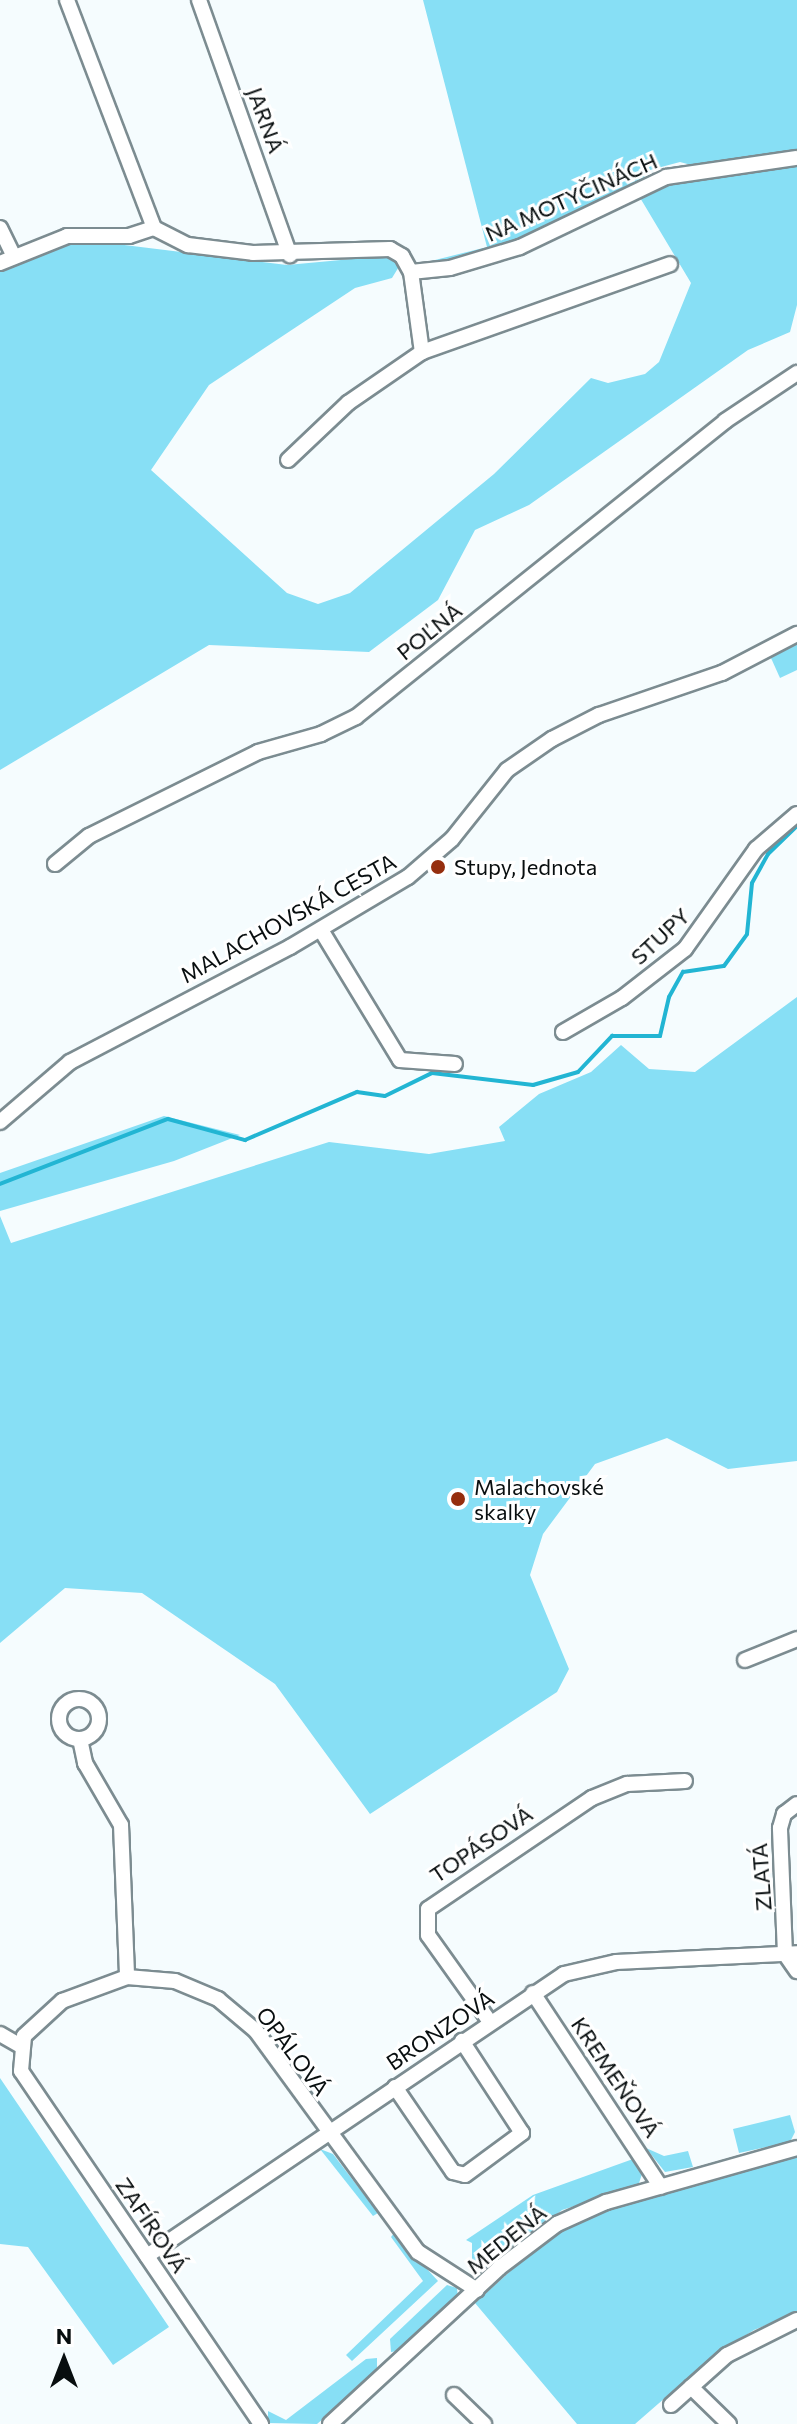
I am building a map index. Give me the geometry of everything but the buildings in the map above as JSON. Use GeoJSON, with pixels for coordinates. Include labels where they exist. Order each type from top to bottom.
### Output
{"type":"FeatureCollection","features":[{"type":"Feature","properties":{"kind":"street"},"geometry":{"type":"LineString","coordinates":[[67,0],[154,228]]}},
{"type":"Feature","properties":{"kind":"street","name":"JARNÁ"},"geometry":{"type":"LineString","coordinates":[[199,0],[290,255]]}},
{"type":"Feature","properties":{"kind":"street","name":"NA MOTYČINÁCH"},"geometry":{"type":"LineString","coordinates":[[411,272],[450,268],[520,247],[666,177],[797,158]]}},
{"type":"Feature","properties":{"kind":"street"},"geometry":{"type":"LineString","coordinates":[[0,228],[14,257]]}},
{"type":"Feature","properties":{"kind":"street"},"geometry":{"type":"LineString","coordinates":[[0,263],[83,233],[129,236],[154,228],[204,248],[290,255],[390,249],[402,256],[411,272],[422,352]]}},
{"type":"Feature","properties":{"kind":"street"},"geometry":{"type":"LineString","coordinates":[[288,460],[348,403],[422,352],[670,264]]}},
{"type":"Feature","properties":{"kind":"street","name":"POĽNÁ"},"geometry":{"type":"LineString","coordinates":[[55,864],[89,836],[258,752],[321,734],[356,717],[725,421],[797,373]]}},
{"type":"Feature","properties":{"kind":"street","name":"MALACHOVSKÁ CESTA"},"geometry":{"type":"LineString","coordinates":[[0,1122],[70,1062],[321,930],[434,857],[507,770],[552,739],[599,715],[722,673],[797,634]]}},
{"type":"Feature","properties":{"kind":"street","name":"STUPY"},"geometry":{"type":"LineString","coordinates":[[563,1032],[622,998],[685,949],[756,849],[797,814]]}},
{"type":"Feature","properties":{"kind":"street"},"geometry":{"type":"LineString","coordinates":[[321,930],[400,1060],[455,1064]]}},
{"type":"Feature","properties":{"kind":"street"},"geometry":{"type":"LineString","coordinates":[[745,1660],[797,1639]]}},
{"type":"Feature","properties":{"kind":"street"},"geometry":{"type":"LineString","coordinates":[[80,1739],[85,1763],[121,1825],[127,1977]]}},
{"type":"Feature","properties":{"kind":"street","name":"TOPÁSOVÁ"},"geometry":{"type":"LineString","coordinates":[[490,2022],[428,1935],[428,1909],[592,1798],[627,1784],[685,1781]]}},
{"type":"Feature","properties":{"kind":"street","name":"ZLATÁ"},"geometry":{"type":"LineString","coordinates":[[791,1953],[780,1820],[794,1806]]}},
{"type":"Feature","properties":{"kind":"street"},"geometry":{"type":"LineString","coordinates":[[791,1953],[797,1971]]}},
{"type":"Feature","properties":{"kind":"street","name":"BRONZOVÁ"},"geometry":{"type":"LineString","coordinates":[[147,2256],[564,1974],[602,1964],[791,1953]]}},
{"type":"Feature","properties":{"kind":"street","name":"OPÁLOVÁ"},"geometry":{"type":"LineString","coordinates":[[21,2046],[31,2027],[62,2001],[127,1977],[190,1986],[232,2009],[256,2031],[326,2133]]}},
{"type":"Feature","properties":{"kind":"street","name":"KREMEŇOVÁ"},"geometry":{"type":"LineString","coordinates":[[533,1993],[661,2187]]}},
{"type":"Feature","properties":{"kind":"street"},"geometry":{"type":"LineString","coordinates":[[0,2034],[21,2046]]}},
{"type":"Feature","properties":{"kind":"street"},"geometry":{"type":"LineString","coordinates":[[395,2087],[453,2172],[465,2175],[522,2133],[462,2041]]}},
{"type":"Feature","properties":{"kind":"street","name":"ZAFÍROVÁ"},"geometry":{"type":"LineString","coordinates":[[21,2046],[26,2080],[261,2424]]}},
{"type":"Feature","properties":{"kind":"street"},"geometry":{"type":"LineString","coordinates":[[326,2133],[418,2252],[477,2290]]}},
{"type":"Feature","properties":{"kind":"street","name":"MEDENÁ"},"geometry":{"type":"LineString","coordinates":[[330,2424],[477,2290],[557,2224],[606,2202],[797,2148]]}},
{"type":"Feature","properties":{"kind":"street"},"geometry":{"type":"LineString","coordinates":[[671,2405],[727,2355],[797,2320]]}},
{"type":"Feature","properties":{"kind":"street"},"geometry":{"type":"LineString","coordinates":[[691,2387],[729,2424]]}},
{"type":"Feature","properties":{"kind":"street"},"geometry":{"type":"LineString","coordinates":[[454,2395],[484,2424]]}},
{"type":"Feature","properties":{"kind":"shaded area"},"geometry":{"type":"Polygon","coordinates":[[[423,0],[797,0],[797,151],[695,166],[680,162],[650,170],[642,180],[542,231],[487,253],[423,263],[487,247],[423,0]]]}},
{"type":"Feature","properties":{"kind":"shaded area"},"geometry":{"type":"Polygon","coordinates":[[[797,165],[797,305],[790,332],[748,350],[529,505],[475,530],[438,600],[369,652],[209,645],[0,770],[0,272],[66,244],[100,242],[287,265],[384,256],[400,265],[392,278],[355,288],[209,385],[151,470],[287,593],[318,604],[350,593],[494,474],[591,378],[608,383],[645,374],[659,362],[691,283],[639,196],[666,184],[797,165]]]}},
{"type":"Feature","properties":{"kind":"shaded area"},"geometry":{"type":"Polygon","coordinates":[[[797,643],[797,670],[780,678],[771,658],[797,643]]]}},
{"type":"Feature","properties":{"kind":"shaded area"},"geometry":{"type":"Polygon","coordinates":[[[797,997],[797,1461],[728,1469],[667,1438],[595,1464],[543,1534],[530,1575],[569,1669],[557,1692],[370,1814],[275,1684],[142,1593],[65,1588],[0,1643],[0,1216],[11,1243],[329,1142],[429,1154],[505,1141],[499,1127],[539,1094],[591,1072],[621,1045],[649,1069],[695,1072],[797,997]]]}},
{"type":"Feature","properties":{"kind":"shaded area"},"geometry":{"type":"Polygon","coordinates":[[[164,1116],[240,1135],[174,1161],[0,1211],[0,1173],[164,1116]]]}},
{"type":"Feature","properties":{"kind":"shaded area"},"geometry":{"type":"Polygon","coordinates":[[[0,2078],[169,2327],[113,2365],[28,2247],[0,2244],[0,2078]]]}},
{"type":"Feature","properties":{"kind":"shaded area"},"geometry":{"type":"Polygon","coordinates":[[[790,2115],[795,2132],[790,2142],[739,2153],[733,2129],[790,2115]]]}},
{"type":"Feature","properties":{"kind":"shaded area"},"geometry":{"type":"Polygon","coordinates":[[[646,2148],[664,2156],[688,2151],[693,2167],[665,2172],[646,2148]]]}},
{"type":"Feature","properties":{"kind":"shaded area"},"geometry":{"type":"Polygon","coordinates":[[[320,2149],[333,2154],[378,2213],[373,2216],[320,2149]]]}},
{"type":"Feature","properties":{"kind":"shaded area"},"geometry":{"type":"Polygon","coordinates":[[[797,2155],[797,2313],[754,2330],[712,2357],[635,2424],[577,2424],[475,2303],[536,2248],[585,2217],[797,2155]]]}},
{"type":"Feature","properties":{"kind":"shaded area"},"geometry":{"type":"Polygon","coordinates":[[[633,2159],[642,2174],[638,2186],[562,2210],[485,2273],[472,2267],[472,2243],[466,2240],[533,2195],[633,2159]]]}},
{"type":"Feature","properties":{"kind":"shaded area"},"geometry":{"type":"Polygon","coordinates":[[[394,2233],[438,2281],[352,2361],[346,2355],[423,2281],[391,2237],[394,2233]]]}},
{"type":"Feature","properties":{"kind":"shaded area"},"geometry":{"type":"Polygon","coordinates":[[[447,2285],[457,2288],[458,2299],[404,2350],[391,2352],[390,2339],[447,2285]]]}},
{"type":"Feature","properties":{"kind":"shaded area"},"geometry":{"type":"Polygon","coordinates":[[[377,2358],[377,2373],[317,2424],[268,2423],[268,2411],[286,2420],[366,2359],[377,2358]]]}},
{"type":"Feature","properties":{"kind":"waterway"},"geometry":{"type":"LineString","coordinates":[[0,1184],[168,1119],[245,1140],[357,1092],[385,1096],[432,1073],[533,1085],[578,1072],[612,1036],[660,1036],[669,997],[683,972],[724,966],[747,934],[752,883],[768,854],[797,826]]}},
{"type":"Feature","properties":{"kind":"place","name":"Stupy, Jednota"},"geometry":{"type":"Point","coordinates":[438,867]}},
{"type":"Feature","properties":{"kind":"place","name":"Malachovské skalky"},"geometry":{"type":"Point","coordinates":[458,1499]}}]}
